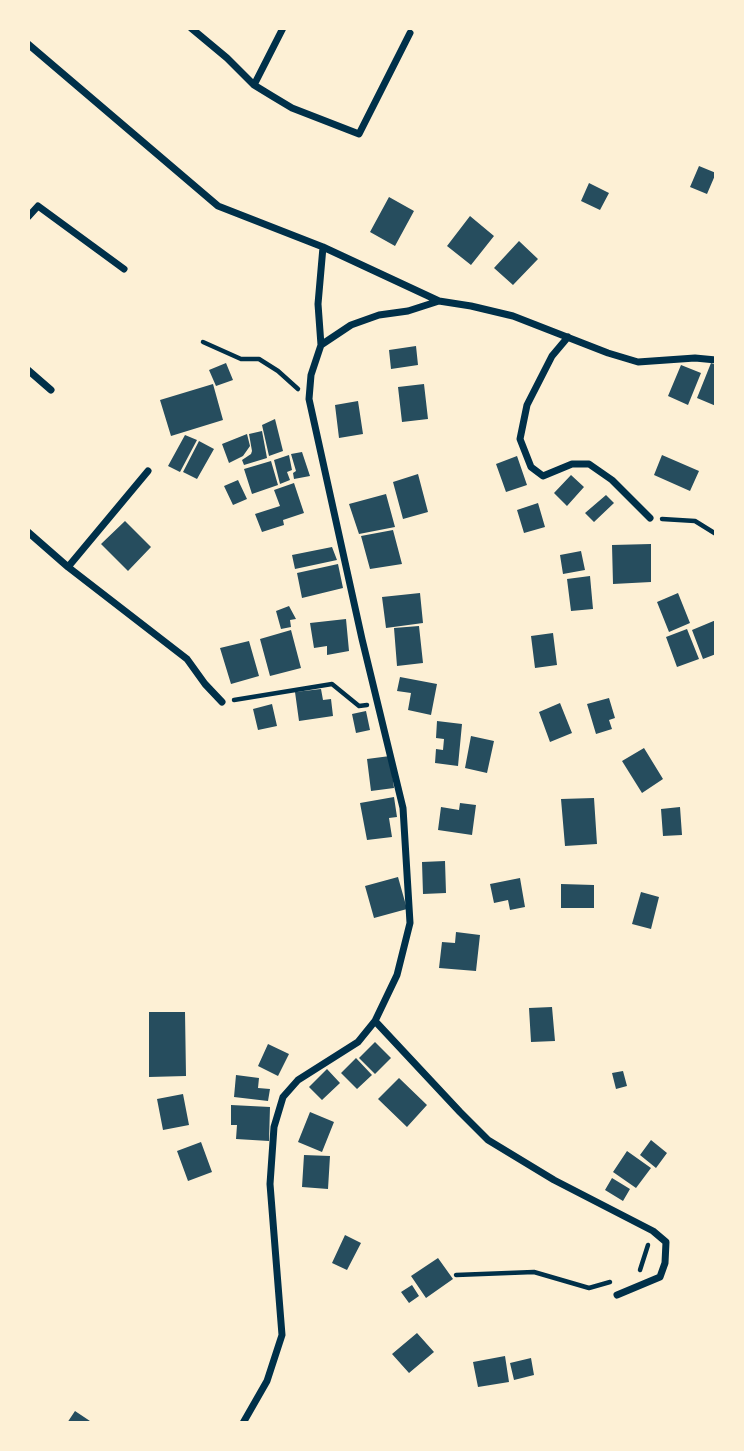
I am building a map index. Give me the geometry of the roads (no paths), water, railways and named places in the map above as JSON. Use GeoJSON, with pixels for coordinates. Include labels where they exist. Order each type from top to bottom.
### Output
{"type":"FeatureCollection","features":[{"type":"Feature","properties":{"kind":"street"},"geometry":{"type":"LineString","coordinates":[[191,28],[228,58],[254,85],[292,108],[359,134],[410,33]]}},
{"type":"Feature","properties":{"kind":"street"},"geometry":{"type":"LineString","coordinates":[[254,85],[284,28]]}},
{"type":"Feature","properties":{"kind":"street"},"geometry":{"type":"LineString","coordinates":[[28,44],[218,206],[323,247],[439,301],[513,316],[608,354],[638,362],[695,358],[716,360]]}},
{"type":"Feature","properties":{"kind":"street"},"geometry":{"type":"LineString","coordinates":[[28,217],[38,206],[124,269]]}},
{"type":"Feature","properties":{"kind":"street"},"geometry":{"type":"LineString","coordinates":[[243,1423],[267,1381],[282,1335],[270,1184],[274,1127],[283,1097],[298,1080],[358,1042],[375,1021],[397,975],[410,923],[403,808],[362,639],[309,399],[311,375],[321,345],[318,304],[323,247]]}},
{"type":"Feature","properties":{"kind":"street"},"geometry":{"type":"LineString","coordinates":[[321,345],[351,325],[379,315],[408,311],[439,301]]}},
{"type":"Feature","properties":{"kind":"street"},"geometry":{"type":"LineString","coordinates":[[568,337],[552,356],[527,405],[520,439],[531,467],[543,476],[572,464],[589,464],[612,480],[650,518]]}},
{"type":"Feature","properties":{"kind":"street"},"geometry":{"type":"LineString","coordinates":[[28,370],[51,390]]}},
{"type":"Feature","properties":{"kind":"street"},"geometry":{"type":"LineString","coordinates":[[68,568],[148,471]]}},
{"type":"Feature","properties":{"kind":"street"},"geometry":{"type":"LineString","coordinates":[[28,532],[68,568],[187,659],[222,702]]}},
{"type":"Feature","properties":{"kind":"street"},"geometry":{"type":"LineString","coordinates":[[375,1021],[488,1140],[554,1180],[653,1231],[666,1242],[665,1263],[660,1277],[617,1295]]}}]}
